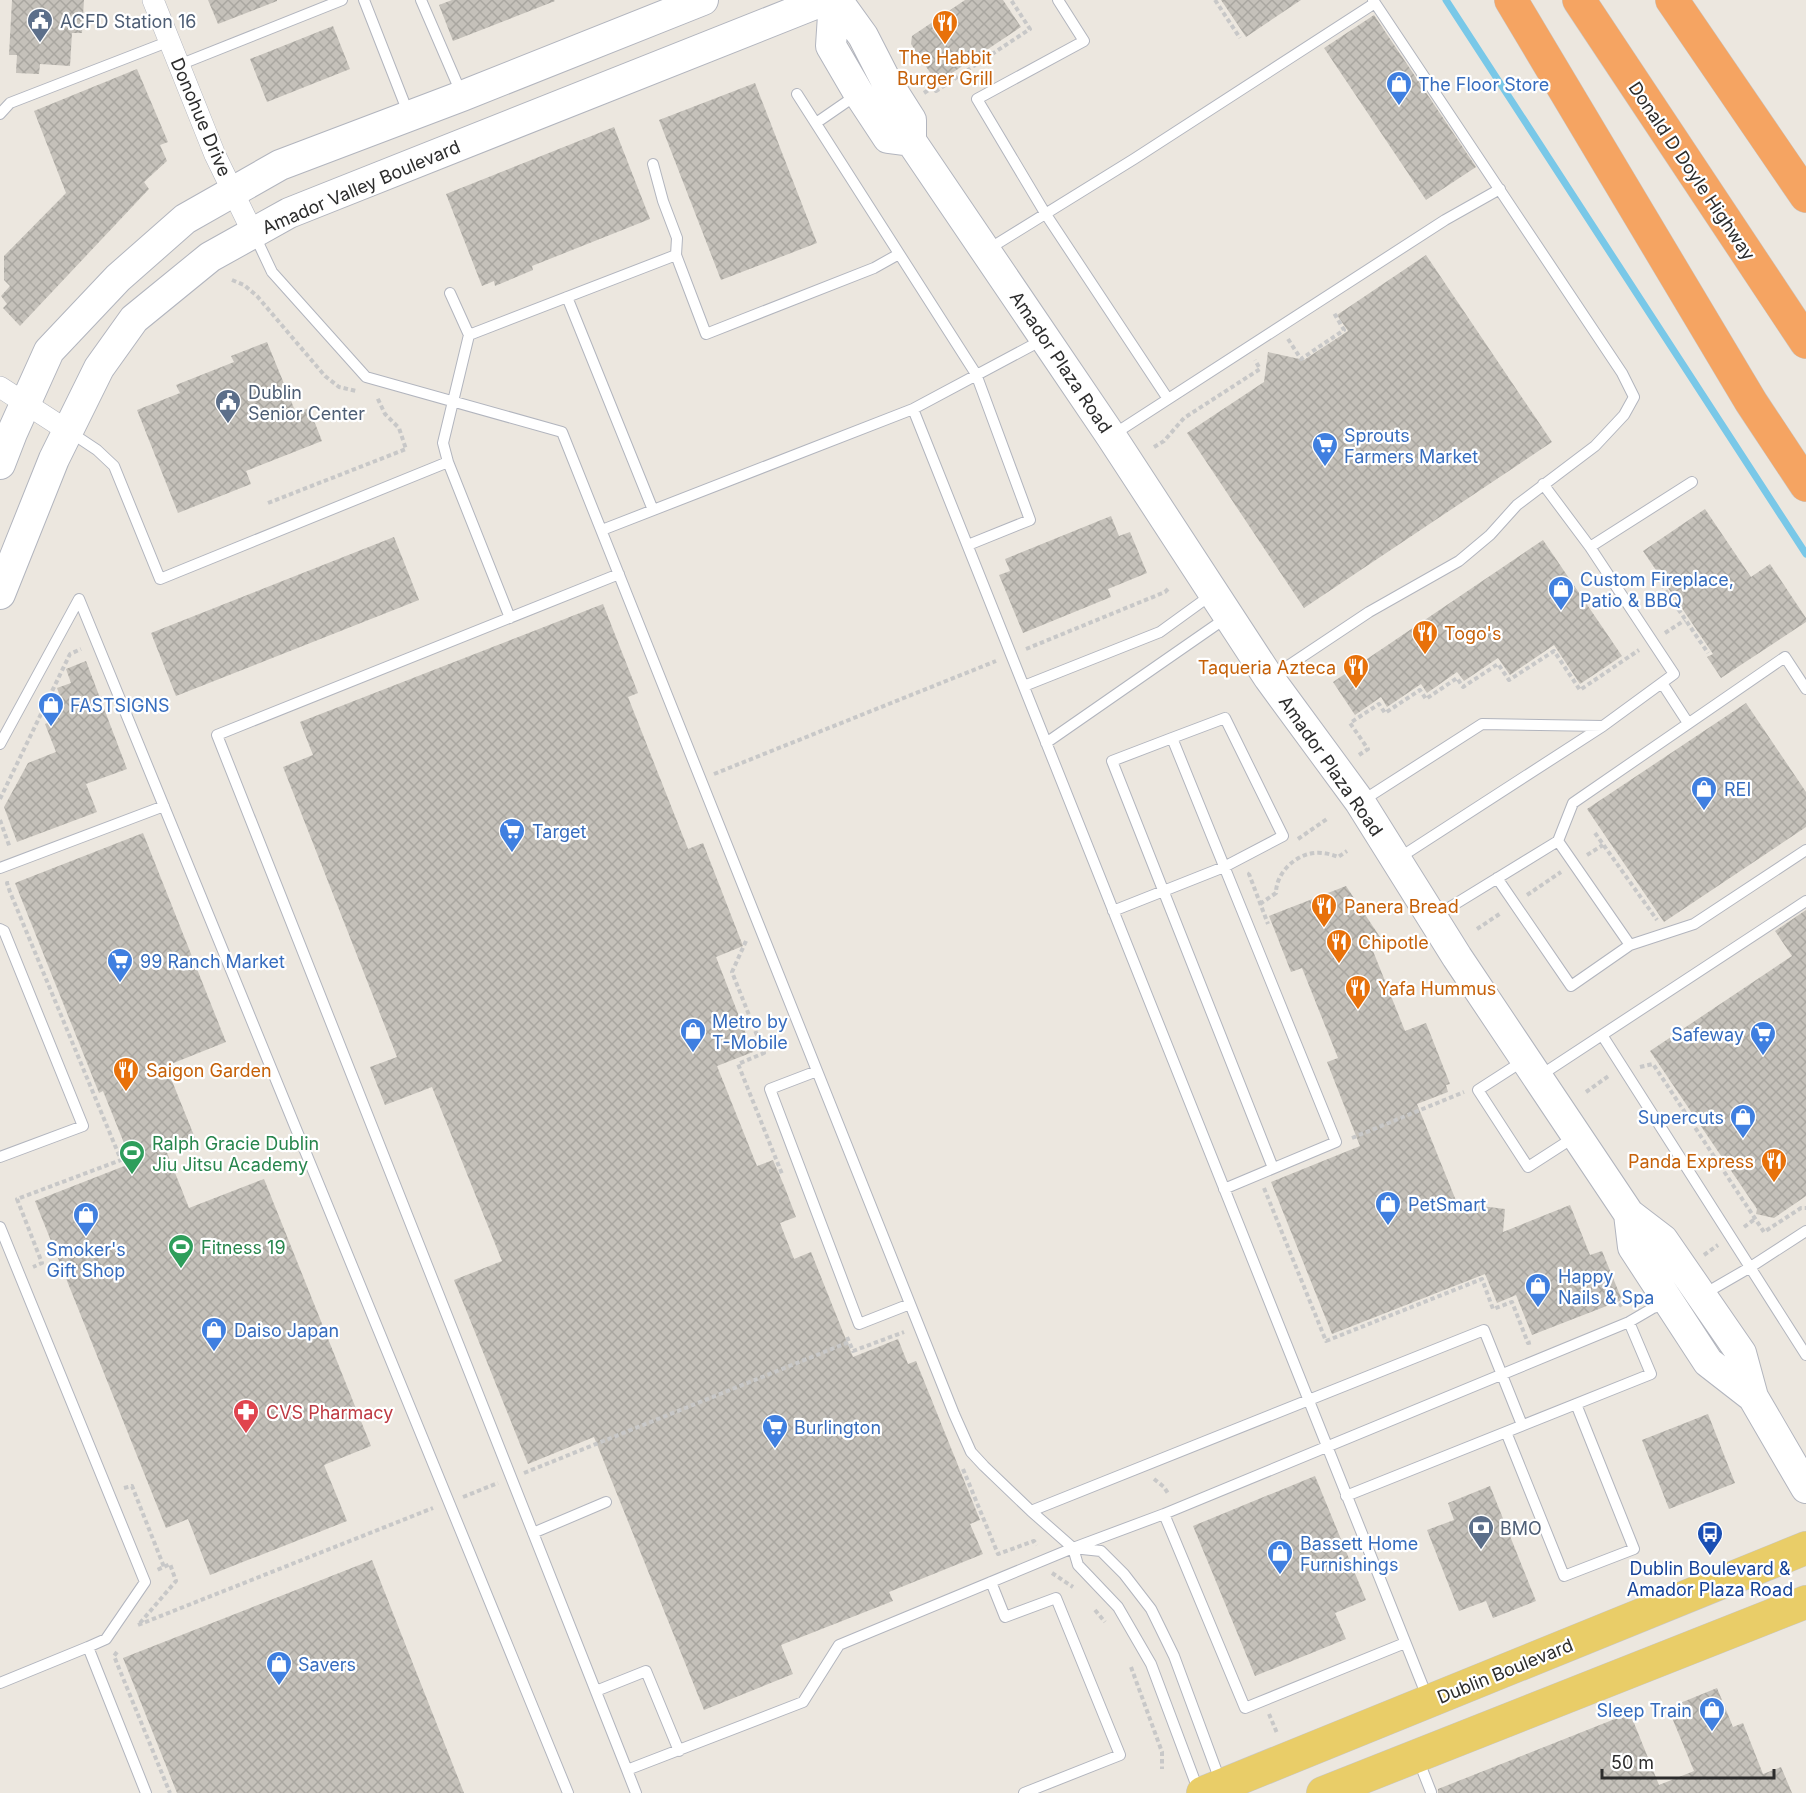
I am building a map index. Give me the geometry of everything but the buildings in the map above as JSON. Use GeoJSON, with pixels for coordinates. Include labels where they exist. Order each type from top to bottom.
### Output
{"type":"FeatureCollection","features":[{"type":"Feature","properties":{"kind":"highway"},"geometry":{"type":"LineString","coordinates":[[1511,0],[1751,402],[1806,485]]}},
{"type":"Feature","properties":{"kind":"highway","name":"Donald D Doyle Highway"},"geometry":{"type":"LineString","coordinates":[[1579,0],[1806,342]]}},
{"type":"Feature","properties":{"kind":"highway"},"geometry":{"type":"LineString","coordinates":[[1672,0],[1806,196]]}},
{"type":"Feature","properties":{"kind":"main road","name":"Dublin Boulevard"},"geometry":{"type":"LineString","coordinates":[[1213,1791],[1806,1548]]}},
{"type":"Feature","properties":{"kind":"main road"},"geometry":{"type":"LineString","coordinates":[[1323,1793],[1806,1602]]}},
{"type":"Feature","properties":{"kind":"street","name":"Donohue Drive"},"geometry":{"type":"LineString","coordinates":[[153,0],[215,155],[253,233]]}},
{"type":"Feature","properties":{"kind":"street"},"geometry":{"type":"LineString","coordinates":[[0,464],[49,351],[118,278],[185,219],[280,165],[462,96],[703,0]]}},
{"type":"Feature","properties":{"kind":"street","name":"Amador Valley Boulevard"},"geometry":{"type":"LineString","coordinates":[[0,594],[54,459],[99,368],[134,319],[210,257],[289,213],[825,0]]}},
{"type":"Feature","properties":{"kind":"street","name":"Amador Plaza Road"},"geometry":{"type":"LineString","coordinates":[[836,0],[831,45],[888,138],[911,141]]}},
{"type":"Feature","properties":{"kind":"street","name":"Amador Plaza Road"},"geometry":{"type":"LineString","coordinates":[[836,0],[863,36],[885,79],[911,120],[911,141],[987,250],[1269,678],[1360,802],[1433,918],[1629,1214],[1663,1240],[1741,1353],[1754,1397],[1806,1488]]}},
{"type":"Feature","properties":{"kind":"street"},"geometry":{"type":"LineString","coordinates":[[0,387],[68,431]]}},
{"type":"Feature","properties":{"kind":"street","name":"Amador Plaza Road"},"geometry":{"type":"LineString","coordinates":[[1629,1214],[1633,1247],[1708,1362],[1754,1397]]}},
{"type":"Feature","properties":{"kind":"lane"},"geometry":{"type":"LineString","coordinates":[[179,65],[342,0]]}},
{"type":"Feature","properties":{"kind":"lane"},"geometry":{"type":"LineString","coordinates":[[364,0],[410,116]]}},
{"type":"Feature","properties":{"kind":"lane"},"geometry":{"type":"LineString","coordinates":[[421,0],[462,96]]}},
{"type":"Feature","properties":{"kind":"lane"},"geometry":{"type":"LineString","coordinates":[[1058,0],[1084,41],[977,99],[1045,213],[1168,399]]}},
{"type":"Feature","properties":{"kind":"lane"},"geometry":{"type":"LineString","coordinates":[[987,250],[1134,159],[1374,2],[1623,373],[1634,397],[1624,415],[1594,446],[1517,505],[1490,535],[1459,561],[1369,612],[1269,678]]}},
{"type":"Feature","properties":{"kind":"lane"},"geometry":{"type":"LineString","coordinates":[[0,114],[10,103],[170,40]]}},
{"type":"Feature","properties":{"kind":"lane"},"geometry":{"type":"LineString","coordinates":[[797,94],[976,374],[1030,520],[968,545]]}},
{"type":"Feature","properties":{"kind":"lane"},"geometry":{"type":"LineString","coordinates":[[816,123],[859,94]]}},
{"type":"Feature","properties":{"kind":"lane"},"geometry":{"type":"LineString","coordinates":[[653,164],[663,201],[677,238],[676,255],[706,333],[874,268],[899,254]]}},
{"type":"Feature","properties":{"kind":"lane"},"geometry":{"type":"LineString","coordinates":[[1111,436],[1445,220],[1500,189]]}},
{"type":"Feature","properties":{"kind":"lane"},"geometry":{"type":"LineString","coordinates":[[253,233],[272,272],[366,378],[562,432],[971,1452],[1030,1511],[1073,1548],[1078,1565],[1118,1607],[1151,1664],[1213,1791]]}},
{"type":"Feature","properties":{"kind":"lane"},"geometry":{"type":"LineString","coordinates":[[469,335],[676,255]]}},
{"type":"Feature","properties":{"kind":"lane"},"geometry":{"type":"LineString","coordinates":[[450,293],[469,335],[443,443],[448,462],[510,618]]}},
{"type":"Feature","properties":{"kind":"lane"},"geometry":{"type":"LineString","coordinates":[[567,297],[652,510]]}},
{"type":"Feature","properties":{"kind":"lane"},"geometry":{"type":"LineString","coordinates":[[602,530],[913,409],[1045,338]]}},
{"type":"Feature","properties":{"kind":"lane"},"geometry":{"type":"LineString","coordinates":[[913,409],[1429,1702]]}},
{"type":"Feature","properties":{"kind":"lane"},"geometry":{"type":"LineString","coordinates":[[68,431],[97,450],[114,466],[160,579],[448,462]]}},
{"type":"Feature","properties":{"kind":"lane"},"geometry":{"type":"LineString","coordinates":[[1590,547],[1692,482]]}},
{"type":"Feature","properties":{"kind":"lane"},"geometry":{"type":"LineString","coordinates":[[1396,860],[1603,726],[1674,674],[1590,547],[1544,484]]}},
{"type":"Feature","properties":{"kind":"lane"},"geometry":{"type":"LineString","coordinates":[[620,574],[218,735],[636,1793]]}},
{"type":"Feature","properties":{"kind":"lane"},"geometry":{"type":"LineString","coordinates":[[0,744],[79,599],[568,1793]]}},
{"type":"Feature","properties":{"kind":"lane"},"geometry":{"type":"LineString","coordinates":[[1024,686],[1222,605]]}},
{"type":"Feature","properties":{"kind":"lane"},"geometry":{"type":"LineString","coordinates":[[1046,743],[1222,605]]}},
{"type":"Feature","properties":{"kind":"lane"},"geometry":{"type":"LineString","coordinates":[[1433,918],[1558,841],[1573,803],[1785,657],[1806,689]]}},
{"type":"Feature","properties":{"kind":"lane"},"geometry":{"type":"LineString","coordinates":[[1662,683],[1688,723]]}},
{"type":"Feature","properties":{"kind":"lane"},"geometry":{"type":"LineString","coordinates":[[1113,911],[1163,891],[1224,867],[1283,836],[1225,718],[1112,761],[1163,891],[1273,1168]]}},
{"type":"Feature","properties":{"kind":"lane"},"geometry":{"type":"LineString","coordinates":[[1360,802],[1482,724],[1603,726]]}},
{"type":"Feature","properties":{"kind":"lane"},"geometry":{"type":"LineString","coordinates":[[1172,738],[1336,1142],[1224,1189]]}},
{"type":"Feature","properties":{"kind":"lane"},"geometry":{"type":"LineString","coordinates":[[5,866],[164,806]]}},
{"type":"Feature","properties":{"kind":"lane"},"geometry":{"type":"LineString","coordinates":[[1558,841],[1630,945]]}},
{"type":"Feature","properties":{"kind":"lane"},"geometry":{"type":"LineString","coordinates":[[1497,878],[1570,986],[1630,945],[1694,924],[1806,850]]}},
{"type":"Feature","properties":{"kind":"lane"},"geometry":{"type":"LineString","coordinates":[[1576,1136],[1528,1167],[1478,1090],[1602,1035],[1806,901]]}},
{"type":"Feature","properties":{"kind":"lane"},"geometry":{"type":"LineString","coordinates":[[0,929],[3,931],[5,948],[83,1126],[0,1157]]}},
{"type":"Feature","properties":{"kind":"lane"},"geometry":{"type":"LineString","coordinates":[[1602,1035],[1806,1355]]}},
{"type":"Feature","properties":{"kind":"lane"},"geometry":{"type":"LineString","coordinates":[[817,1071],[770,1089],[859,1324],[910,1304]]}},
{"type":"Feature","properties":{"kind":"lane"},"geometry":{"type":"LineString","coordinates":[[0,1227],[144,1582],[106,1639],[0,1683]]}},
{"type":"Feature","properties":{"kind":"lane"},"geometry":{"type":"LineString","coordinates":[[1702,1295],[1806,1231]]}},
{"type":"Feature","properties":{"kind":"lane"},"geometry":{"type":"LineString","coordinates":[[627,1770],[803,1702],[839,1645],[1502,1375],[1669,1303]]}},
{"type":"Feature","properties":{"kind":"lane"},"geometry":{"type":"LineString","coordinates":[[1346,1496],[1651,1374],[1629,1322]]}},
{"type":"Feature","properties":{"kind":"lane"},"geometry":{"type":"LineString","coordinates":[[1030,1511],[1484,1330],[1522,1425]]}},
{"type":"Feature","properties":{"kind":"lane"},"geometry":{"type":"LineString","coordinates":[[1506,1432],[1564,1576],[1634,1549],[1576,1404]]}},
{"type":"Feature","properties":{"kind":"lane"},"geometry":{"type":"LineString","coordinates":[[533,1533],[606,1502]]}},
{"type":"Feature","properties":{"kind":"lane"},"geometry":{"type":"LineString","coordinates":[[1164,1514],[1245,1708],[1405,1643]]}},
{"type":"Feature","properties":{"kind":"lane"},"geometry":{"type":"LineString","coordinates":[[1073,1548],[1101,1551],[1124,1574],[1151,1609],[1174,1656],[1213,1791]]}},
{"type":"Feature","properties":{"kind":"lane"},"geometry":{"type":"LineString","coordinates":[[991,1582],[1005,1617],[1056,1598],[1120,1755],[1024,1793]]}},
{"type":"Feature","properties":{"kind":"lane"},"geometry":{"type":"LineString","coordinates":[[88,1647],[146,1793]]}},
{"type":"Feature","properties":{"kind":"lane"},"geometry":{"type":"LineString","coordinates":[[596,1691],[646,1671],[679,1750]]}},
{"type":"Feature","properties":{"kind":"lane"},"geometry":{"type":"LineString","coordinates":[[1417,1756],[1431,1792]]}},
{"type":"Feature","properties":{"kind":"path"},"geometry":{"type":"LineString","coordinates":[[921,95],[933,87],[936,91],[1030,29],[1011,0]]}},
{"type":"Feature","properties":{"kind":"path"},"geometry":{"type":"LineString","coordinates":[[1215,0],[1240,38]]}},
{"type":"Feature","properties":{"kind":"path"},"geometry":{"type":"LineString","coordinates":[[232,280],[244,285],[257,296],[325,376],[339,387],[358,392]]}},
{"type":"Feature","properties":{"kind":"path"},"geometry":{"type":"LineString","coordinates":[[1279,344],[1287,338],[1301,359],[1344,330],[1333,313],[1343,307]]}},
{"type":"Feature","properties":{"kind":"path"},"geometry":{"type":"LineString","coordinates":[[1154,447],[1164,441],[1184,418],[1260,369],[1254,360],[1263,355]]}},
{"type":"Feature","properties":{"kind":"path"},"geometry":{"type":"LineString","coordinates":[[268,503],[406,449],[399,428],[385,414],[377,397],[368,394]]}},
{"type":"Feature","properties":{"kind":"path"},"geometry":{"type":"LineString","coordinates":[[1653,572],[1708,653]]}},
{"type":"Feature","properties":{"kind":"path"},"geometry":{"type":"LineString","coordinates":[[701,779],[1165,592],[1170,587]]}},
{"type":"Feature","properties":{"kind":"path"},"geometry":{"type":"LineString","coordinates":[[1359,755],[1368,749],[1350,723],[1379,704],[1385,713],[1420,690],[1426,699],[1457,678],[1463,687],[1498,664],[1509,680],[1554,651],[1580,690],[1685,620]]}},
{"type":"Feature","properties":{"kind":"path"},"geometry":{"type":"LineString","coordinates":[[0,799],[70,654],[96,641]]}},
{"type":"Feature","properties":{"kind":"path"},"geometry":{"type":"LineString","coordinates":[[1297,840],[1326,819]]}},
{"type":"Feature","properties":{"kind":"path"},"geometry":{"type":"LineString","coordinates":[[0,820],[10,848],[4,850],[5,866],[16,880],[7,883],[121,1160],[18,1199],[42,1263],[33,1267],[37,1278]]}},
{"type":"Feature","properties":{"kind":"path"},"geometry":{"type":"LineString","coordinates":[[1594,833],[1658,922]]}},
{"type":"Feature","properties":{"kind":"path"},"geometry":{"type":"LineString","coordinates":[[1477,929],[1603,845]]}},
{"type":"Feature","properties":{"kind":"path"},"geometry":{"type":"LineString","coordinates":[[1260,904],[1276,893],[1276,885],[1281,874],[1301,857],[1313,852],[1338,857],[1347,851]]}},
{"type":"Feature","properties":{"kind":"path"},"geometry":{"type":"LineString","coordinates":[[1258,867],[1249,874],[1269,926]]}},
{"type":"Feature","properties":{"kind":"path"},"geometry":{"type":"LineString","coordinates":[[0,886],[10,891]]}},
{"type":"Feature","properties":{"kind":"path"},"geometry":{"type":"LineString","coordinates":[[1653,1064],[1764,1232],[1801,1208],[1806,1208]]}},
{"type":"Feature","properties":{"kind":"path"},"geometry":{"type":"LineString","coordinates":[[1354,1145],[1351,1138],[1460,1093],[1478,1090]]}},
{"type":"Feature","properties":{"kind":"path"},"geometry":{"type":"LineString","coordinates":[[1261,1181],[1326,1341],[1482,1279],[1493,1309],[1512,1302],[1528,1343],[1539,1339]]}},
{"type":"Feature","properties":{"kind":"path"},"geometry":{"type":"LineString","coordinates":[[1618,1307],[1640,1289]]}},
{"type":"Feature","properties":{"kind":"path"},"geometry":{"type":"LineString","coordinates":[[121,1489],[132,1486],[164,1567]]}},
{"type":"Feature","properties":{"kind":"path"},"geometry":{"type":"LineString","coordinates":[[132,1633],[176,1581],[170,1564],[142,1576]]}},
{"type":"Feature","properties":{"kind":"path"},"geometry":{"type":"LineString","coordinates":[[120,1648],[114,1656],[170,1793]]}},
{"type":"Feature","properties":{"kind":"waterway"},"geometry":{"type":"LineString","coordinates":[[1446,0],[1806,554]]}},
{"type":"Feature","properties":{"kind":"place","name":"ACFD Station 16"},"geometry":{"type":"Point","coordinates":[40,44]}},
{"type":"Feature","properties":{"kind":"place","name":"The Habbit Burger Grill"},"geometry":{"type":"Point","coordinates":[945,46]}},
{"type":"Feature","properties":{"kind":"place","name":"The Floor Store"},"geometry":{"type":"Point","coordinates":[1399,107]}},
{"type":"Feature","properties":{"kind":"place","name":"Dublin Senior Center"},"geometry":{"type":"Point","coordinates":[228,425]}},
{"type":"Feature","properties":{"kind":"place","name":"Sprouts Farmers Market"},"geometry":{"type":"Point","coordinates":[1325,468]}},
{"type":"Feature","properties":{"kind":"place","name":"Custom Fireplace, Patio & BBQ"},"geometry":{"type":"Point","coordinates":[1561,612]}},
{"type":"Feature","properties":{"kind":"place","name":"Togo's"},"geometry":{"type":"Point","coordinates":[1425,656]}},
{"type":"Feature","properties":{"kind":"place","name":"Taqueria Azteca"},"geometry":{"type":"Point","coordinates":[1356,690]}},
{"type":"Feature","properties":{"kind":"place","name":"FASTSIGNS"},"geometry":{"type":"Point","coordinates":[51,728]}},
{"type":"Feature","properties":{"kind":"place","name":"REI"},"geometry":{"type":"Point","coordinates":[1704,812]}},
{"type":"Feature","properties":{"kind":"place","name":"Target"},"geometry":{"type":"Point","coordinates":[512,854]}},
{"type":"Feature","properties":{"kind":"place","name":"Panera Bread"},"geometry":{"type":"Point","coordinates":[1324,929]}},
{"type":"Feature","properties":{"kind":"place","name":"Chipotle"},"geometry":{"type":"Point","coordinates":[1339,965]}},
{"type":"Feature","properties":{"kind":"place","name":"99 Ranch Market"},"geometry":{"type":"Point","coordinates":[120,984]}},
{"type":"Feature","properties":{"kind":"place","name":"Yafa Hummus"},"geometry":{"type":"Point","coordinates":[1358,1011]}},
{"type":"Feature","properties":{"kind":"place","name":"Metro by T-Mobile"},"geometry":{"type":"Point","coordinates":[693,1054]}},
{"type":"Feature","properties":{"kind":"place","name":"Safeway"},"geometry":{"type":"Point","coordinates":[1763,1057]}},
{"type":"Feature","properties":{"kind":"place","name":"Saigon Garden"},"geometry":{"type":"Point","coordinates":[126,1093]}},
{"type":"Feature","properties":{"kind":"place","name":"Supercuts"},"geometry":{"type":"Point","coordinates":[1743,1140]}},
{"type":"Feature","properties":{"kind":"place","name":"Ralph Gracie Dublin Jiu Jitsu Academy"},"geometry":{"type":"Point","coordinates":[132,1176]}},
{"type":"Feature","properties":{"kind":"place","name":"Panda Express"},"geometry":{"type":"Point","coordinates":[1774,1184]}},
{"type":"Feature","properties":{"kind":"place","name":"PetSmart"},"geometry":{"type":"Point","coordinates":[1388,1227]}},
{"type":"Feature","properties":{"kind":"place","name":"Smoker's Gift Shop"},"geometry":{"type":"Point","coordinates":[86,1238]}},
{"type":"Feature","properties":{"kind":"place","name":"Fitness 19"},"geometry":{"type":"Point","coordinates":[181,1270]}},
{"type":"Feature","properties":{"kind":"place","name":"Happy Nails & Spa"},"geometry":{"type":"Point","coordinates":[1538,1309]}},
{"type":"Feature","properties":{"kind":"place","name":"Daiso Japan"},"geometry":{"type":"Point","coordinates":[214,1353]}},
{"type":"Feature","properties":{"kind":"place","name":"CVS Pharmacy"},"geometry":{"type":"Point","coordinates":[246,1435]}},
{"type":"Feature","properties":{"kind":"place","name":"Burlington"},"geometry":{"type":"Point","coordinates":[775,1450]}},
{"type":"Feature","properties":{"kind":"place","name":"BMO"},"geometry":{"type":"Point","coordinates":[1481,1551]}},
{"type":"Feature","properties":{"kind":"place","name":"Dublin Boulevard & Amador Plaza Road"},"geometry":{"type":"Point","coordinates":[1710,1557]}},
{"type":"Feature","properties":{"kind":"place","name":"Bassett Home Furnishings"},"geometry":{"type":"Point","coordinates":[1280,1576]}},
{"type":"Feature","properties":{"kind":"place","name":"Savers"},"geometry":{"type":"Point","coordinates":[279,1687]}},
{"type":"Feature","properties":{"kind":"place","name":"Sleep Train"},"geometry":{"type":"Point","coordinates":[1712,1733]}}]}
